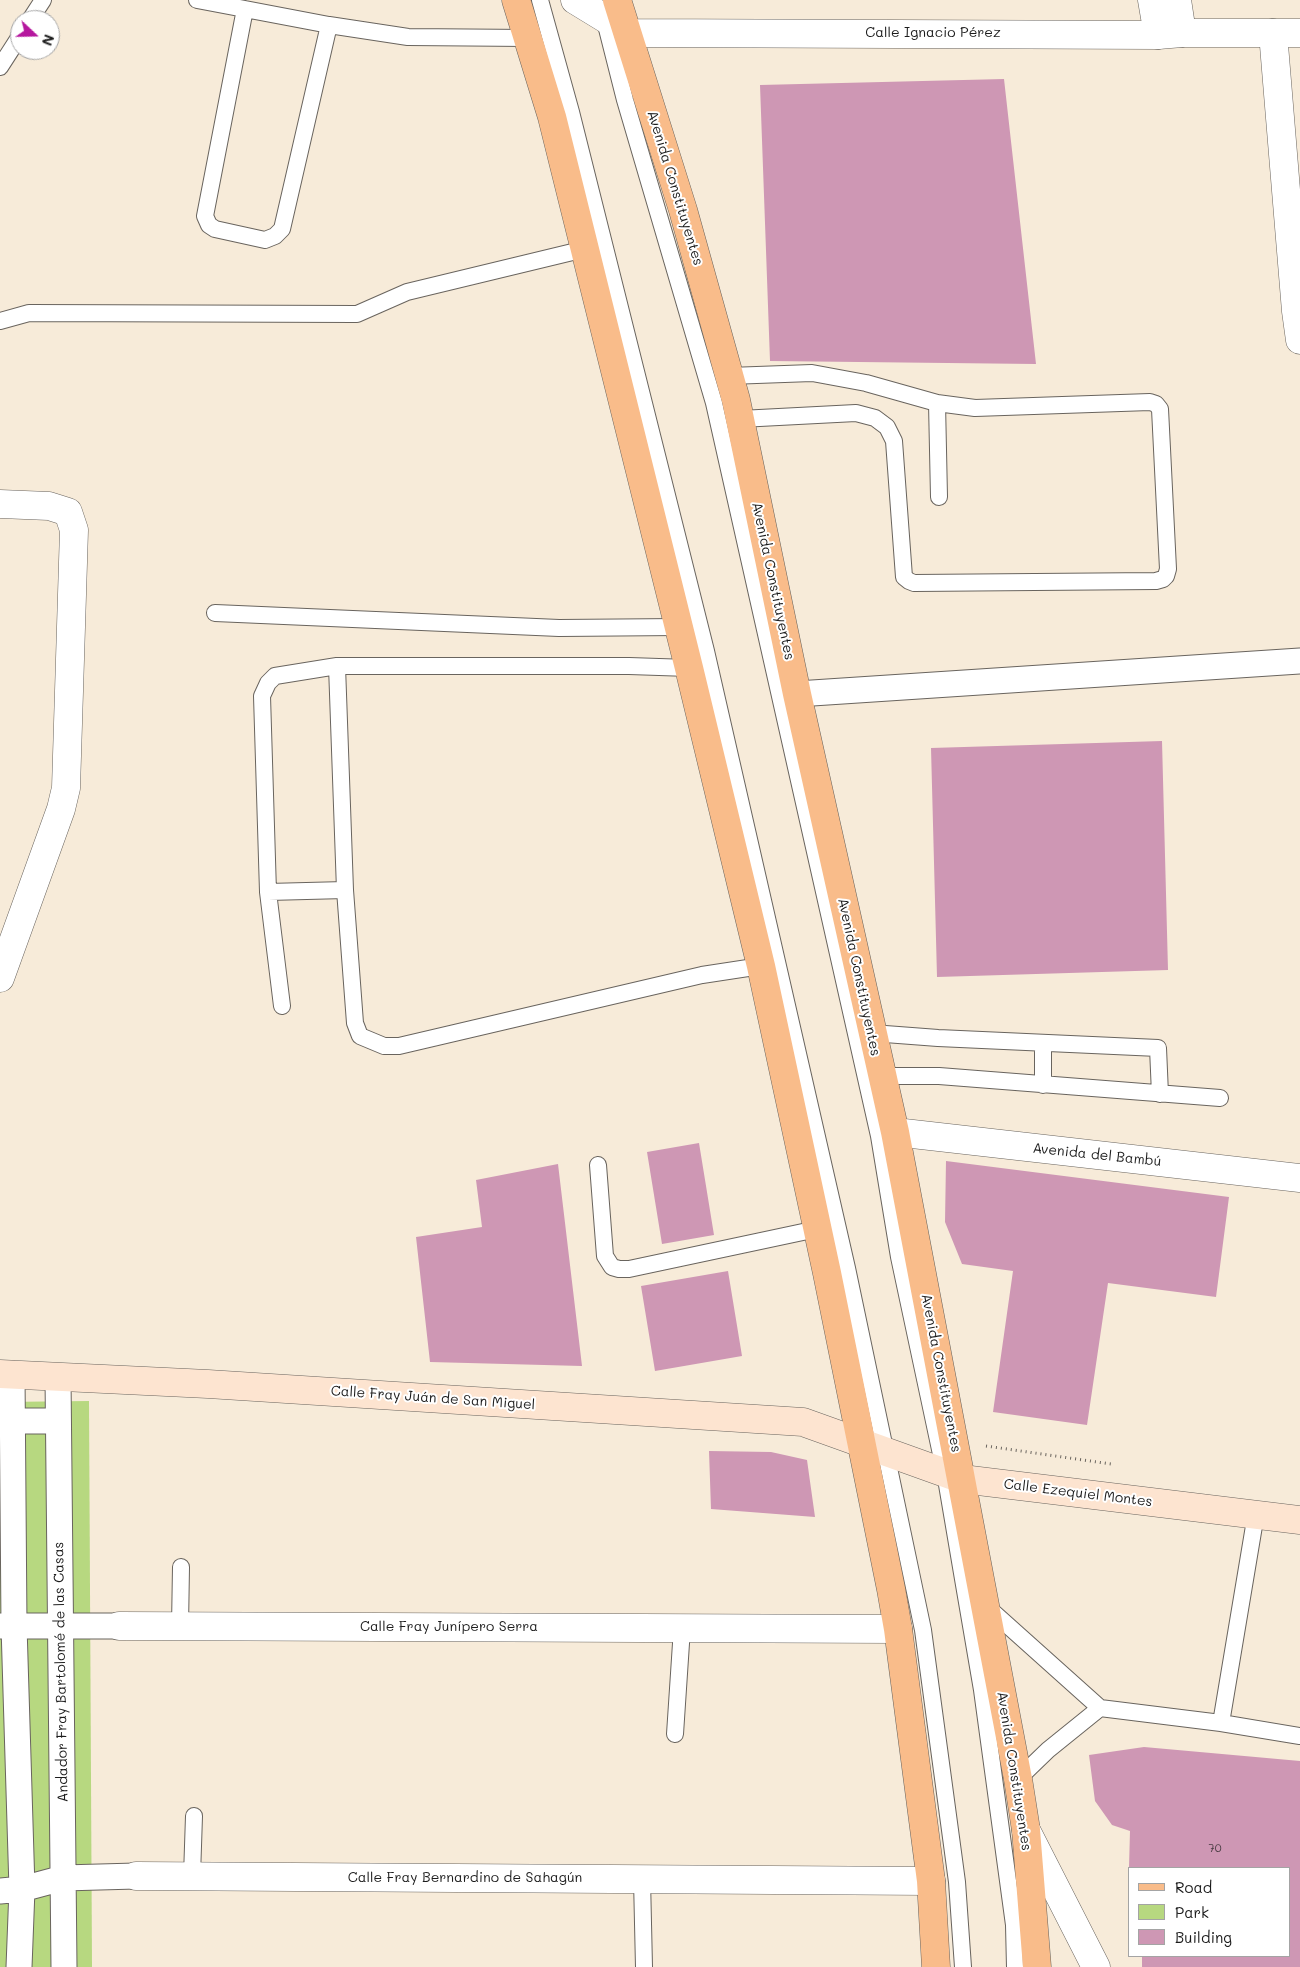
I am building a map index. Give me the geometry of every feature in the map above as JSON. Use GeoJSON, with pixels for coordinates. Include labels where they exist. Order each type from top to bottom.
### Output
{"type":"FeatureCollection","features":[{"type":"Feature","properties":{"kind":"main road"},"geometry":{"type":"LineString","coordinates":[[516,0],[552,117],[679,627],[761,966],[817,1229],[874,1447],[931,1881],[936,1967]]}},
{"type":"Feature","properties":{"kind":"main road","name":"Avenida Constituyentes"},"geometry":{"type":"LineString","coordinates":[[606,6],[629,32],[646,94],[683,210],[740,419],[797,694],[894,1132],[953,1476],[984,1603],[1018,1779],[1026,1830],[1037,1967]]}},
{"type":"Feature","properties":{"kind":"main road","name":"Calle Fray Juán de San Miguel"},"geometry":{"type":"LineString","coordinates":[[6,1374],[208,1384],[803,1422],[874,1447]]}},
{"type":"Feature","properties":{"kind":"main road","name":"Calle Ezequiel Montes"},"geometry":{"type":"LineString","coordinates":[[874,1447],[953,1476],[1300,1520]]}},
{"type":"Feature","properties":{"kind":"street"},"geometry":{"type":"LineString","coordinates":[[575,0],[606,6]]}},
{"type":"Feature","properties":{"kind":"street"},"geometry":{"type":"LineString","coordinates":[[1152,0],[1170,34]]}},
{"type":"Feature","properties":{"kind":"street"},"geometry":{"type":"LineString","coordinates":[[1170,34],[1177,0]]}},
{"type":"Feature","properties":{"kind":"street","name":"Calle Ignacio Pérez"},"geometry":{"type":"LineString","coordinates":[[629,32],[1300,33]]}},
{"type":"Feature","properties":{"kind":"street"},"geometry":{"type":"LineString","coordinates":[[1273,33],[1300,340]]}},
{"type":"Feature","properties":{"kind":"street"},"geometry":{"type":"LineString","coordinates":[[0,504],[49,506],[68,512],[74,530],[66,788],[61,809],[0,978]]}},
{"type":"Feature","properties":{"kind":"street"},"geometry":{"type":"LineString","coordinates":[[797,694],[1300,661]]}},
{"type":"Feature","properties":{"kind":"street","name":"Avenida del Bambú"},"geometry":{"type":"LineString","coordinates":[[894,1132],[1300,1178]]}},
{"type":"Feature","properties":{"kind":"street"},"geometry":{"type":"LineString","coordinates":[[6,1374],[12,1421],[7,1626],[11,1890],[19,1967]]}},
{"type":"Feature","properties":{"kind":"street","name":"Andador Fray Bartolomé de las Casas"},"geometry":{"type":"LineString","coordinates":[[58,1377],[64,1967]]}},
{"type":"Feature","properties":{"kind":"street"},"geometry":{"type":"LineString","coordinates":[[12,1421],[58,1421]]}},
{"type":"Feature","properties":{"kind":"street","name":"Calle Fray Junípero Serra"},"geometry":{"type":"LineString","coordinates":[[7,1626],[898,1629]]}},
{"type":"Feature","properties":{"kind":"street"},"geometry":{"type":"LineString","coordinates":[[1026,1830],[1096,1967]]}},
{"type":"Feature","properties":{"kind":"street","name":"Calle Fray Bernardino de Sahagún"},"geometry":{"type":"LineString","coordinates":[[11,1890],[63,1878],[136,1876],[931,1881]]}},
{"type":"Feature","properties":{"kind":"lane"},"geometry":{"type":"LineString","coordinates":[[198,0],[329,25],[408,37],[528,38]]}},
{"type":"Feature","properties":{"kind":"lane"},"geometry":{"type":"LineString","coordinates":[[540,0],[571,112],[706,651],[847,1268],[874,1447],[923,1630],[957,1882],[963,1967]]}},
{"type":"Feature","properties":{"kind":"lane"},"geometry":{"type":"LineString","coordinates":[[606,6],[625,100],[714,403],[879,1136],[899,1257],[953,1476],[1014,1924],[1015,1967]]}},
{"type":"Feature","properties":{"kind":"lane"},"geometry":{"type":"LineString","coordinates":[[245,9],[205,216],[209,225],[215,229],[265,240],[275,236],[282,229],[329,25]]}},
{"type":"Feature","properties":{"kind":"lane"},"geometry":{"type":"LineString","coordinates":[[0,67],[10,52]]}},
{"type":"Feature","properties":{"kind":"lane"},"geometry":{"type":"LineString","coordinates":[[0,321],[29,313],[357,314],[407,292],[584,249]]}},
{"type":"Feature","properties":{"kind":"lane"},"geometry":{"type":"LineString","coordinates":[[729,376],[812,373],[866,383],[937,403],[975,408],[1150,402],[1156,404],[1160,409],[1168,569],[1166,576],[1156,581],[914,583],[904,577],[894,442],[886,426],[875,418],[856,413],[740,419]]}},
{"type":"Feature","properties":{"kind":"lane"},"geometry":{"type":"LineString","coordinates":[[937,403],[939,497]]}},
{"type":"Feature","properties":{"kind":"lane"},"geometry":{"type":"LineString","coordinates":[[215,613],[558,628],[679,627]]}},
{"type":"Feature","properties":{"kind":"lane"},"geometry":{"type":"LineString","coordinates":[[337,666],[345,890],[355,1023],[360,1036],[384,1046],[399,1046],[702,975],[761,966]]}},
{"type":"Feature","properties":{"kind":"lane"},"geometry":{"type":"LineString","coordinates":[[282,1006],[268,892],[262,696],[268,683],[275,676],[337,666],[629,666],[689,668]]}},
{"type":"Feature","properties":{"kind":"lane"},"geometry":{"type":"LineString","coordinates":[[268,892],[345,890]]}},
{"type":"Feature","properties":{"kind":"lane"},"geometry":{"type":"LineString","coordinates":[[872,1033],[1158,1048],[1160,1094]]}},
{"type":"Feature","properties":{"kind":"lane"},"geometry":{"type":"LineString","coordinates":[[1043,1043],[1044,1085]]}},
{"type":"Feature","properties":{"kind":"lane"},"geometry":{"type":"LineString","coordinates":[[881,1076],[939,1076],[1220,1098]]}},
{"type":"Feature","properties":{"kind":"lane"},"geometry":{"type":"LineString","coordinates":[[598,1165],[606,1256],[612,1267],[629,1269],[817,1229]]}},
{"type":"Feature","properties":{"kind":"lane"},"geometry":{"type":"LineString","coordinates":[[1221,1723],[1256,1514]]}},
{"type":"Feature","properties":{"kind":"lane"},"geometry":{"type":"LineString","coordinates":[[180,1626],[181,1567]]}},
{"type":"Feature","properties":{"kind":"lane"},"geometry":{"type":"LineString","coordinates":[[984,1603],[1100,1708],[1221,1723],[1300,1736]]}},
{"type":"Feature","properties":{"kind":"lane"},"geometry":{"type":"LineString","coordinates":[[675,1734],[682,1628]]}},
{"type":"Feature","properties":{"kind":"lane"},"geometry":{"type":"LineString","coordinates":[[1018,1779],[1048,1750],[1100,1708]]}},
{"type":"Feature","properties":{"kind":"lane"},"geometry":{"type":"LineString","coordinates":[[192,1876],[194,1816]]}},
{"type":"Feature","properties":{"kind":"lane"},"geometry":{"type":"LineString","coordinates":[[642,1879],[644,1967]]}},
{"type":"Feature","properties":{"kind":"green space"},"geometry":{"type":"Polygon","coordinates":[[[89,1401],[92,1967],[0,1967],[0,1402],[89,1401]]]}},
{"type":"Feature","properties":{"kind":"building"},"geometry":{"type":"Polygon","coordinates":[[[1004,79],[1036,364],[770,361],[760,85],[1004,79]]]}},
{"type":"Feature","properties":{"kind":"building"},"geometry":{"type":"Polygon","coordinates":[[[1162,741],[1168,970],[937,977],[931,748],[1162,741]]]}},
{"type":"Feature","properties":{"kind":"building"},"geometry":{"type":"Polygon","coordinates":[[[699,1143],[714,1235],[662,1244],[647,1152],[699,1143]]]}},
{"type":"Feature","properties":{"kind":"building"},"geometry":{"type":"Polygon","coordinates":[[[946,1161],[1229,1197],[1216,1297],[1108,1283],[1087,1425],[993,1412],[1013,1271],[962,1264],[945,1222],[946,1161]]]}},
{"type":"Feature","properties":{"kind":"building"},"geometry":{"type":"Polygon","coordinates":[[[558,1164],[582,1366],[430,1362],[416,1237],[482,1227],[476,1180],[558,1164]]]}},
{"type":"Feature","properties":{"kind":"building"},"geometry":{"type":"Polygon","coordinates":[[[728,1271],[742,1356],[655,1371],[641,1286],[728,1271]]]}},
{"type":"Feature","properties":{"kind":"building"},"geometry":{"type":"Polygon","coordinates":[[[709,1451],[771,1452],[807,1460],[815,1517],[711,1509],[709,1451]]]}},
{"type":"Feature","properties":{"kind":"building"},"geometry":{"type":"Polygon","coordinates":[[[1144,1747],[1300,1761],[1300,1967],[1142,1967],[1142,1957],[1290,1957],[1290,1867],[1129,1867],[1130,1831],[1112,1825],[1095,1801],[1089,1755],[1144,1747]]]}}]}
